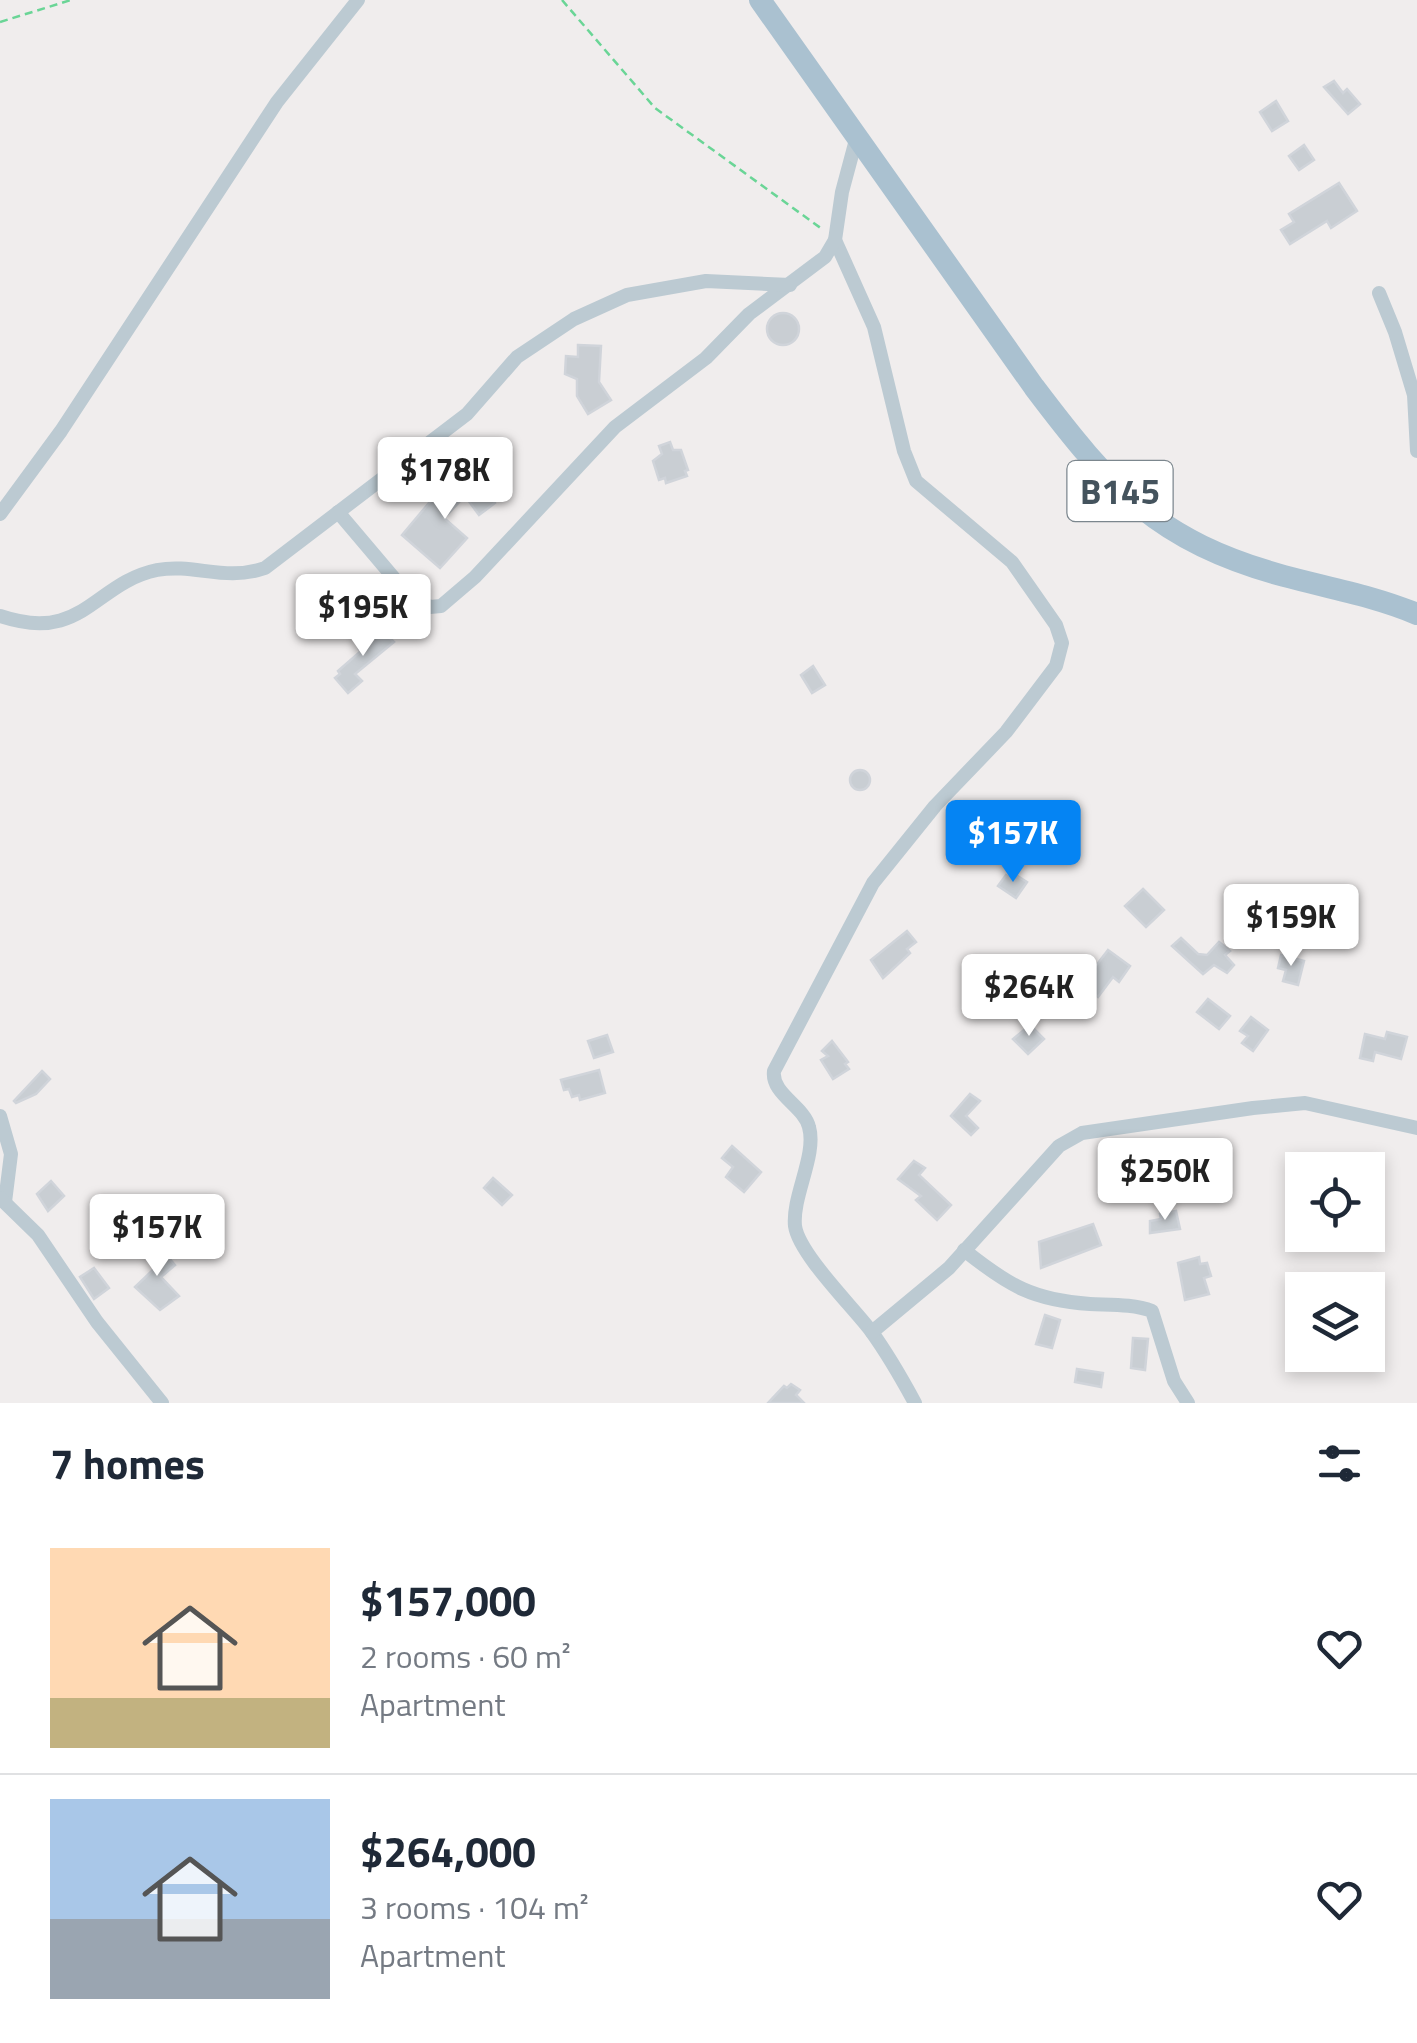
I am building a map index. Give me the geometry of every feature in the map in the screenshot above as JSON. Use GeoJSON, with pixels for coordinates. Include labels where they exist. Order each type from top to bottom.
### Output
{"type":"FeatureCollection","features":[{"type":"Feature","properties":{"kind":"main road","name":"B145"},"geometry":{"type":"LineString","coordinates":[[760,0],[1044,401],[1122,492],[1162,525],[1200,547],[1285,576],[1353,591],[1417,614]]}},
{"type":"Feature","properties":{"kind":"street"},"geometry":{"type":"LineString","coordinates":[[0,514],[62,431],[277,102],[358,0]]}},
{"type":"Feature","properties":{"kind":"street"},"geometry":{"type":"LineString","coordinates":[[338,512],[410,597],[430,607],[440,606],[475,577],[615,426],[706,358],[749,314],[814,268],[835,240],[842,192],[857,136]]}},
{"type":"Feature","properties":{"kind":"street"},"geometry":{"type":"LineString","coordinates":[[835,240],[874,327],[904,451],[916,480],[1012,562],[1056,625],[1062,643],[1056,666],[1006,732],[934,806],[872,883],[774,1071],[774,1083],[806,1119],[810,1134],[795,1224],[798,1236],[872,1332],[915,1403]]}},
{"type":"Feature","properties":{"kind":"street"},"geometry":{"type":"LineString","coordinates":[[0,616],[19,622],[59,621],[78,616],[140,575],[162,569],[228,576],[265,568],[467,414],[517,357],[574,318],[627,296],[706,281],[790,285]]}},
{"type":"Feature","properties":{"kind":"street"},"geometry":{"type":"LineString","coordinates":[[1378,293],[1414,394],[1417,451]]}},
{"type":"Feature","properties":{"kind":"street"},"geometry":{"type":"LineString","coordinates":[[872,1332],[936,1280],[1058,1146],[1082,1133],[1305,1103],[1416,1125]]}},
{"type":"Feature","properties":{"kind":"street"},"geometry":{"type":"LineString","coordinates":[[0,1116],[11,1154],[2,1200],[38,1234],[97,1322],[162,1403]]}},
{"type":"Feature","properties":{"kind":"street"},"geometry":{"type":"LineString","coordinates":[[964,1250],[1002,1280],[1032,1296],[1054,1302],[1152,1311],[1174,1381],[1188,1403]]}},
{"type":"Feature","properties":{"kind":"path"},"geometry":{"type":"LineString","coordinates":[[0,22],[71,0]]}},
{"type":"Feature","properties":{"kind":"path"},"geometry":{"type":"LineString","coordinates":[[562,0],[655,108],[835,240]]}},
{"type":"Feature","properties":{"kind":"building"},"geometry":{"type":"Polygon","coordinates":[[[1334,81],[1343,93],[1347,89],[1360,104],[1348,114],[1324,87],[1334,81]]]}},
{"type":"Feature","properties":{"kind":"building"},"geometry":{"type":"Polygon","coordinates":[[[1276,101],[1288,121],[1272,131],[1260,112],[1276,101]]]}},
{"type":"Feature","properties":{"kind":"building"},"geometry":{"type":"Polygon","coordinates":[[[1304,145],[1314,160],[1299,170],[1289,156],[1304,145]]]}},
{"type":"Feature","properties":{"kind":"building"},"geometry":{"type":"Polygon","coordinates":[[[1339,183],[1357,211],[1331,228],[1327,221],[1290,244],[1281,230],[1294,222],[1289,214],[1339,183]]]}},
{"type":"Feature","properties":{"kind":"building"},"geometry":{"type":"Polygon","coordinates":[[[783,313],[794,318],[799,329],[794,340],[783,345],[772,340],[767,329],[772,318],[783,313]]]}},
{"type":"Feature","properties":{"kind":"building"},"geometry":{"type":"Polygon","coordinates":[[[578,345],[601,346],[599,382],[611,400],[588,414],[577,396],[577,379],[565,374],[566,356],[578,357],[578,345]]]}},
{"type":"Feature","properties":{"kind":"building"},"geometry":{"type":"Polygon","coordinates":[[[670,442],[673,450],[681,450],[688,470],[687,476],[666,483],[665,478],[659,480],[653,461],[662,454],[659,446],[670,442]]]}},
{"type":"Feature","properties":{"kind":"building"},"geometry":{"type":"Polygon","coordinates":[[[479,475],[495,503],[479,515],[465,496],[444,518],[467,538],[440,568],[402,535],[439,491],[448,499],[479,475]]]}},
{"type":"Feature","properties":{"kind":"building"},"geometry":{"type":"Polygon","coordinates":[[[378,627],[394,642],[355,674],[362,681],[348,693],[335,678],[340,674],[338,671],[361,651],[378,627]]]}},
{"type":"Feature","properties":{"kind":"building"},"geometry":{"type":"Polygon","coordinates":[[[813,666],[825,685],[812,693],[801,675],[813,666]]]}},
{"type":"Feature","properties":{"kind":"building"},"geometry":{"type":"Polygon","coordinates":[[[860,770],[870,780],[860,790],[850,780],[860,770]]]}},
{"type":"Feature","properties":{"kind":"building"},"geometry":{"type":"Polygon","coordinates":[[[1013,873],[1027,882],[1016,898],[998,886],[1006,875],[1010,878],[1013,873]]]}},
{"type":"Feature","properties":{"kind":"building"},"geometry":{"type":"Polygon","coordinates":[[[1143,889],[1164,910],[1146,927],[1125,906],[1143,889]]]}},
{"type":"Feature","properties":{"kind":"building"},"geometry":{"type":"Polygon","coordinates":[[[907,931],[916,942],[907,949],[910,953],[883,978],[871,960],[907,931]]]}},
{"type":"Feature","properties":{"kind":"building"},"geometry":{"type":"Polygon","coordinates":[[[1181,938],[1198,954],[1207,955],[1219,942],[1230,951],[1225,955],[1234,965],[1227,973],[1214,965],[1203,974],[1172,946],[1181,938]]]}},
{"type":"Feature","properties":{"kind":"building"},"geometry":{"type":"Polygon","coordinates":[[[1108,950],[1130,966],[1119,982],[1113,977],[1098,997],[1082,984],[1108,950]]]}},
{"type":"Feature","properties":{"kind":"building"},"geometry":{"type":"Polygon","coordinates":[[[1281,955],[1304,961],[1298,985],[1283,981],[1286,970],[1278,968],[1281,955]]]}},
{"type":"Feature","properties":{"kind":"building"},"geometry":{"type":"Polygon","coordinates":[[[1208,999],[1230,1016],[1219,1029],[1197,1012],[1208,999]]]}},
{"type":"Feature","properties":{"kind":"building"},"geometry":{"type":"Polygon","coordinates":[[[1251,1017],[1268,1030],[1253,1051],[1242,1043],[1248,1036],[1240,1031],[1251,1017]]]}},
{"type":"Feature","properties":{"kind":"building"},"geometry":{"type":"Polygon","coordinates":[[[1030,1025],[1044,1039],[1028,1054],[1013,1039],[1030,1025]]]}},
{"type":"Feature","properties":{"kind":"building"},"geometry":{"type":"Polygon","coordinates":[[[1387,1032],[1407,1037],[1401,1059],[1375,1052],[1373,1061],[1360,1058],[1365,1034],[1385,1039],[1387,1032]]]}},
{"type":"Feature","properties":{"kind":"building"},"geometry":{"type":"Polygon","coordinates":[[[607,1035],[613,1052],[594,1058],[588,1041],[607,1035]]]}},
{"type":"Feature","properties":{"kind":"building"},"geometry":{"type":"Polygon","coordinates":[[[832,1041],[849,1069],[833,1079],[821,1060],[828,1056],[822,1051],[832,1041]]]}},
{"type":"Feature","properties":{"kind":"building"},"geometry":{"type":"Polygon","coordinates":[[[599,1070],[605,1093],[580,1100],[579,1095],[572,1097],[569,1089],[564,1090],[561,1080],[599,1070]]]}},
{"type":"Feature","properties":{"kind":"building"},"geometry":{"type":"Polygon","coordinates":[[[42,1071],[50,1079],[36,1094],[16,1103],[14,1101],[42,1071]]]}},
{"type":"Feature","properties":{"kind":"building"},"geometry":{"type":"Polygon","coordinates":[[[970,1094],[980,1101],[966,1116],[978,1128],[971,1135],[951,1116],[970,1094]]]}},
{"type":"Feature","properties":{"kind":"building"},"geometry":{"type":"Polygon","coordinates":[[[732,1146],[761,1172],[744,1192],[726,1177],[733,1167],[722,1158],[732,1146]]]}},
{"type":"Feature","properties":{"kind":"building"},"geometry":{"type":"Polygon","coordinates":[[[914,1161],[925,1168],[919,1175],[951,1205],[937,1220],[916,1200],[921,1196],[898,1179],[914,1161]]]}},
{"type":"Feature","properties":{"kind":"building"},"geometry":{"type":"Polygon","coordinates":[[[493,1178],[512,1195],[502,1205],[484,1188],[493,1178]]]}},
{"type":"Feature","properties":{"kind":"building"},"geometry":{"type":"Polygon","coordinates":[[[51,1181],[64,1196],[48,1211],[37,1194],[51,1181]]]}},
{"type":"Feature","properties":{"kind":"building"},"geometry":{"type":"Polygon","coordinates":[[[1176,1211],[1180,1229],[1150,1233],[1150,1221],[1176,1211]]]}},
{"type":"Feature","properties":{"kind":"building"},"geometry":{"type":"Polygon","coordinates":[[[1093,1224],[1101,1245],[1041,1268],[1039,1242],[1093,1224]]]}},
{"type":"Feature","properties":{"kind":"building"},"geometry":{"type":"Polygon","coordinates":[[[151,1238],[165,1259],[168,1257],[175,1265],[161,1277],[179,1296],[160,1310],[135,1287],[157,1266],[141,1244],[151,1238]]]}},
{"type":"Feature","properties":{"kind":"building"},"geometry":{"type":"Polygon","coordinates":[[[1199,1257],[1200,1264],[1207,1263],[1211,1276],[1204,1278],[1209,1294],[1185,1300],[1178,1263],[1199,1257]]]}},
{"type":"Feature","properties":{"kind":"building"},"geometry":{"type":"Polygon","coordinates":[[[94,1268],[109,1288],[94,1299],[80,1277],[94,1268]]]}},
{"type":"Feature","properties":{"kind":"building"},"geometry":{"type":"Polygon","coordinates":[[[1045,1315],[1060,1320],[1052,1348],[1036,1344],[1045,1315]]]}},
{"type":"Feature","properties":{"kind":"building"},"geometry":{"type":"Polygon","coordinates":[[[1133,1338],[1148,1339],[1145,1370],[1131,1368],[1133,1338]]]}},
{"type":"Feature","properties":{"kind":"building"},"geometry":{"type":"Polygon","coordinates":[[[1077,1369],[1103,1373],[1101,1387],[1075,1382],[1077,1369]]]}},
{"type":"Feature","properties":{"kind":"building"},"geometry":{"type":"Polygon","coordinates":[[[791,1384],[800,1390],[796,1395],[804,1403],[768,1403],[784,1386],[791,1384]]]}}]}
